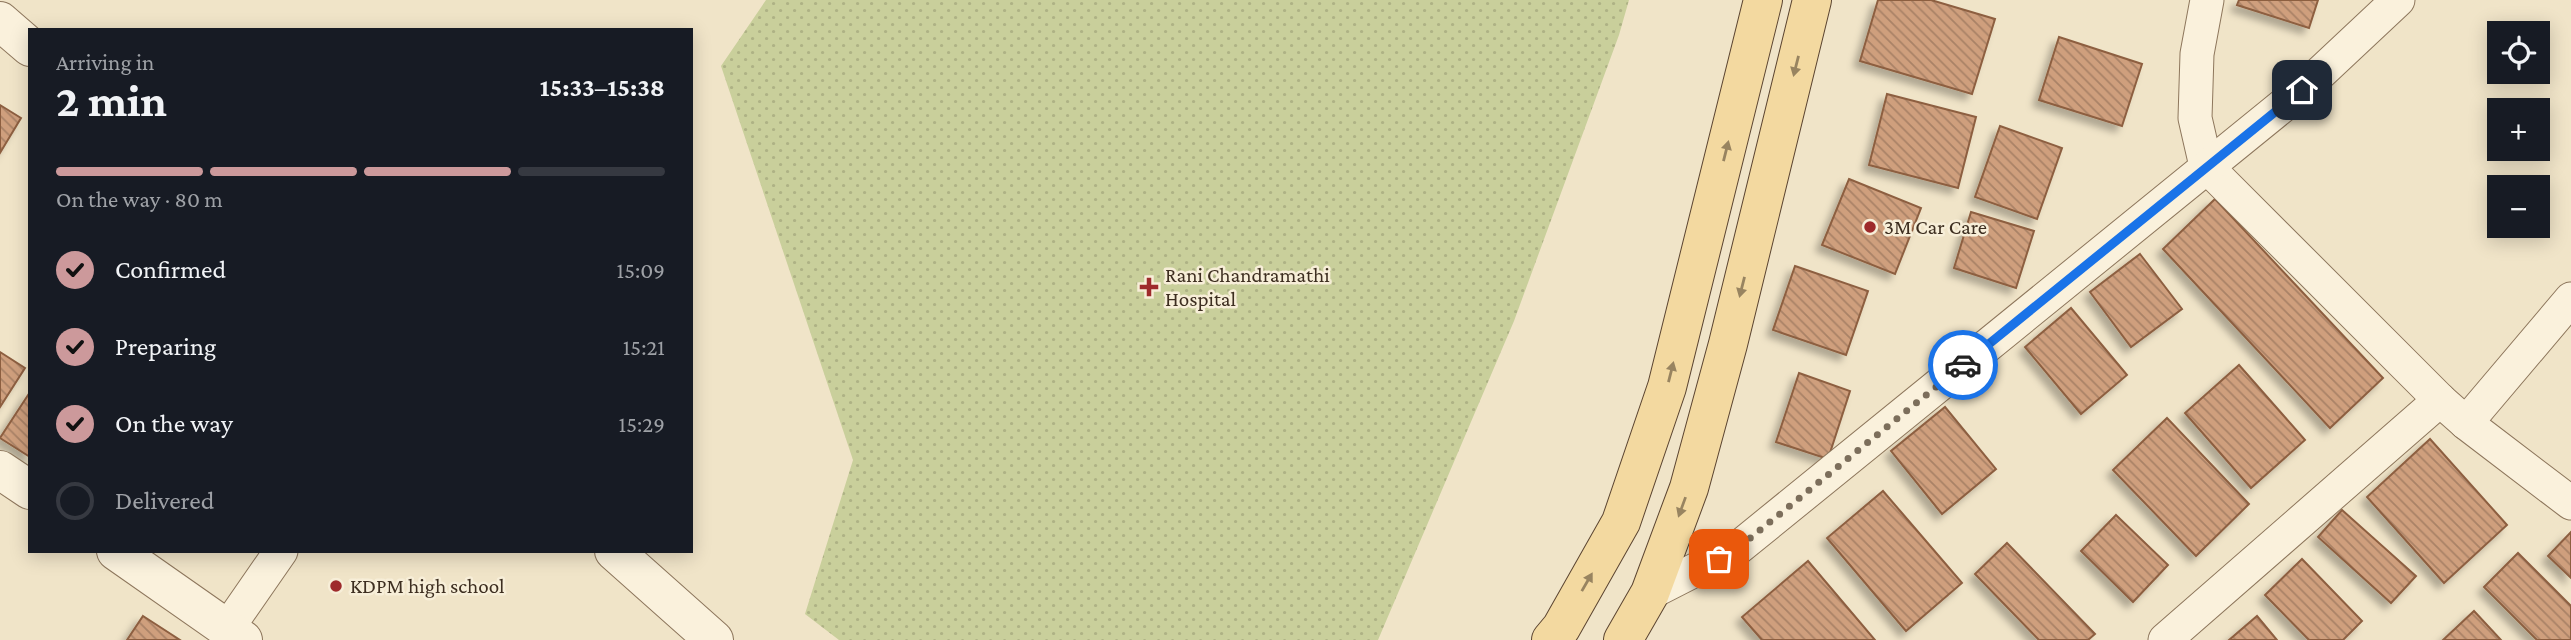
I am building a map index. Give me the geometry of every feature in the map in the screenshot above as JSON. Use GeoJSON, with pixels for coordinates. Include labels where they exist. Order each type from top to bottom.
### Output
{"type":"FeatureCollection","features":[{"type":"Feature","properties":{"kind":"main road"},"geometry":{"type":"LineString","coordinates":[[1551,640],[1561,628],[1621,522],[1667,387],[1763,0]]}},
{"type":"Feature","properties":{"kind":"main road"},"geometry":{"type":"LineString","coordinates":[[1623,640],[1650,593],[1689,488],[1812,0]]}},
{"type":"Feature","properties":{"kind":"street"},"geometry":{"type":"LineString","coordinates":[[2207,0],[2197,54],[2195,118],[2206,166],[2440,400],[2571,503]]}},
{"type":"Feature","properties":{"kind":"street"},"geometry":{"type":"LineString","coordinates":[[1650,593],[1738,548],[2302,90],[2398,0]]}},
{"type":"Feature","properties":{"kind":"street"},"geometry":{"type":"LineString","coordinates":[[0,21],[28,45]]}},
{"type":"Feature","properties":{"kind":"street"},"geometry":{"type":"LineString","coordinates":[[2466,423],[2571,299]]}},
{"type":"Feature","properties":{"kind":"street"},"geometry":{"type":"LineString","coordinates":[[2165,640],[2440,400]]}},
{"type":"Feature","properties":{"kind":"street"},"geometry":{"type":"LineString","coordinates":[[0,470],[28,490]]}},
{"type":"Feature","properties":{"kind":"street"},"geometry":{"type":"LineString","coordinates":[[119,553],[235,634],[280,553]]}},
{"type":"Feature","properties":{"kind":"street"},"geometry":{"type":"LineString","coordinates":[[616,553],[714,640]]}},
{"type":"Feature","properties":{"kind":"green space","name":"Rani Chandramathi Hospital"},"geometry":{"type":"Polygon","coordinates":[[[766,0],[1629,0],[1619,35],[1514,321],[1378,640],[839,640],[805,614],[853,460],[721,66],[766,0]]]}},
{"type":"Feature","properties":{"kind":"building"},"geometry":{"type":"Polygon","coordinates":[[[1878,0],[1931,0],[1995,19],[1972,94],[1860,61],[1878,0]]]}},
{"type":"Feature","properties":{"kind":"building"},"geometry":{"type":"Polygon","coordinates":[[[2239,0],[2318,0],[2309,28],[2237,5],[2239,0]]]}},
{"type":"Feature","properties":{"kind":"building"},"geometry":{"type":"Polygon","coordinates":[[[2059,37],[2142,64],[2122,126],[2039,100],[2059,37]]]}},
{"type":"Feature","properties":{"kind":"building"},"geometry":{"type":"Polygon","coordinates":[[[1887,94],[1976,117],[1958,188],[1869,165],[1887,94]]]}},
{"type":"Feature","properties":{"kind":"building"},"geometry":{"type":"Polygon","coordinates":[[[0,105],[21,118],[0,153],[0,105]]]}},
{"type":"Feature","properties":{"kind":"building"},"geometry":{"type":"Polygon","coordinates":[[[2000,126],[2062,148],[2037,219],[1975,197],[2000,126]]]}},
{"type":"Feature","properties":{"kind":"building"},"geometry":{"type":"Polygon","coordinates":[[[1849,179],[1921,208],[1895,274],[1822,245],[1849,179]]]}},
{"type":"Feature","properties":{"kind":"building"},"geometry":{"type":"Polygon","coordinates":[[[2215,199],[2383,378],[2330,428],[2163,249],[2215,199]]]}},
{"type":"Feature","properties":{"kind":"building"},"geometry":{"type":"Polygon","coordinates":[[[1971,212],[2034,231],[2016,288],[1954,268],[1971,212]]]}},
{"type":"Feature","properties":{"kind":"building"},"geometry":{"type":"Polygon","coordinates":[[[2140,254],[2182,309],[2131,347],[2090,292],[2140,254]]]}},
{"type":"Feature","properties":{"kind":"building"},"geometry":{"type":"Polygon","coordinates":[[[1795,266],[1868,291],[1846,355],[1773,330],[1795,266]]]}},
{"type":"Feature","properties":{"kind":"building"},"geometry":{"type":"Polygon","coordinates":[[[2071,308],[2127,375],[2081,414],[2025,347],[2071,308]]]}},
{"type":"Feature","properties":{"kind":"building"},"geometry":{"type":"Polygon","coordinates":[[[0,352],[25,368],[0,407],[0,352]]]}},
{"type":"Feature","properties":{"kind":"building"},"geometry":{"type":"Polygon","coordinates":[[[2239,365],[2305,440],[2251,488],[2185,413],[2239,365]]]}},
{"type":"Feature","properties":{"kind":"building"},"geometry":{"type":"Polygon","coordinates":[[[1799,373],[1850,391],[1828,459],[1776,442],[1799,373]]]}},
{"type":"Feature","properties":{"kind":"building"},"geometry":{"type":"Polygon","coordinates":[[[28,395],[28,456],[0,438],[28,395]]]}},
{"type":"Feature","properties":{"kind":"building"},"geometry":{"type":"Polygon","coordinates":[[[1945,407],[1996,469],[1942,514],[1891,451],[1945,407]]]}},
{"type":"Feature","properties":{"kind":"building"},"geometry":{"type":"Polygon","coordinates":[[[2167,418],[2249,504],[2196,556],[2113,470],[2167,418]]]}},
{"type":"Feature","properties":{"kind":"building"},"geometry":{"type":"Polygon","coordinates":[[[2430,439],[2507,525],[2444,583],[2367,497],[2430,439]]]}},
{"type":"Feature","properties":{"kind":"building"},"geometry":{"type":"Polygon","coordinates":[[[1883,491],[1962,583],[1906,631],[1827,538],[1883,491]]]}},
{"type":"Feature","properties":{"kind":"building"},"geometry":{"type":"Polygon","coordinates":[[[2342,510],[2416,576],[2391,603],[2318,537],[2342,510]]]}},
{"type":"Feature","properties":{"kind":"building"},"geometry":{"type":"Polygon","coordinates":[[[2116,515],[2168,565],[2133,602],[2081,551],[2116,515]]]}},
{"type":"Feature","properties":{"kind":"building"},"geometry":{"type":"Polygon","coordinates":[[[2571,532],[2571,578],[2548,556],[2571,532]]]}},
{"type":"Feature","properties":{"kind":"building"},"geometry":{"type":"Polygon","coordinates":[[[2007,543],[2095,634],[2088,640],[2039,640],[1975,574],[2007,543]]]}},
{"type":"Feature","properties":{"kind":"building"},"geometry":{"type":"Polygon","coordinates":[[[2518,553],[2571,606],[2571,640],[2537,640],[2484,587],[2518,553]]]}},
{"type":"Feature","properties":{"kind":"building"},"geometry":{"type":"Polygon","coordinates":[[[2302,559],[2362,621],[2343,640],[2309,640],[2265,595],[2302,559]]]}},
{"type":"Feature","properties":{"kind":"building"},"geometry":{"type":"Polygon","coordinates":[[[1808,561],[1875,640],[1762,640],[1742,617],[1808,561]]]}},
{"type":"Feature","properties":{"kind":"building"},"geometry":{"type":"Polygon","coordinates":[[[2474,611],[2501,640],[2443,640],[2474,611]]]}},
{"type":"Feature","properties":{"kind":"building"},"geometry":{"type":"Polygon","coordinates":[[[143,616],[180,640],[127,640],[143,616]]]}},
{"type":"Feature","properties":{"kind":"building"},"geometry":{"type":"Polygon","coordinates":[[[2257,616],[2277,640],[2229,640],[2257,616]]]}},
{"type":"Feature","properties":{"kind":"way so far"},"geometry":{"type":"LineString","coordinates":[[1719,559],[1738,548],[1963,365]]}},
{"type":"Feature","properties":{"kind":"place","name":"3M Car Care"},"geometry":{"type":"Point","coordinates":[1870,227]}},
{"type":"Feature","properties":{"kind":"place","name":"Rani Chandramathi Hospital"},"geometry":{"type":"Point","coordinates":[1149,287]}},
{"type":"Feature","properties":{"kind":"place","name":"KDPM high school"},"geometry":{"type":"Point","coordinates":[336,586]}},
{"type":"Feature","properties":{"kind":"route"},"geometry":{"type":"LineString","coordinates":[[1963,365],[2302,90]]}}]}
